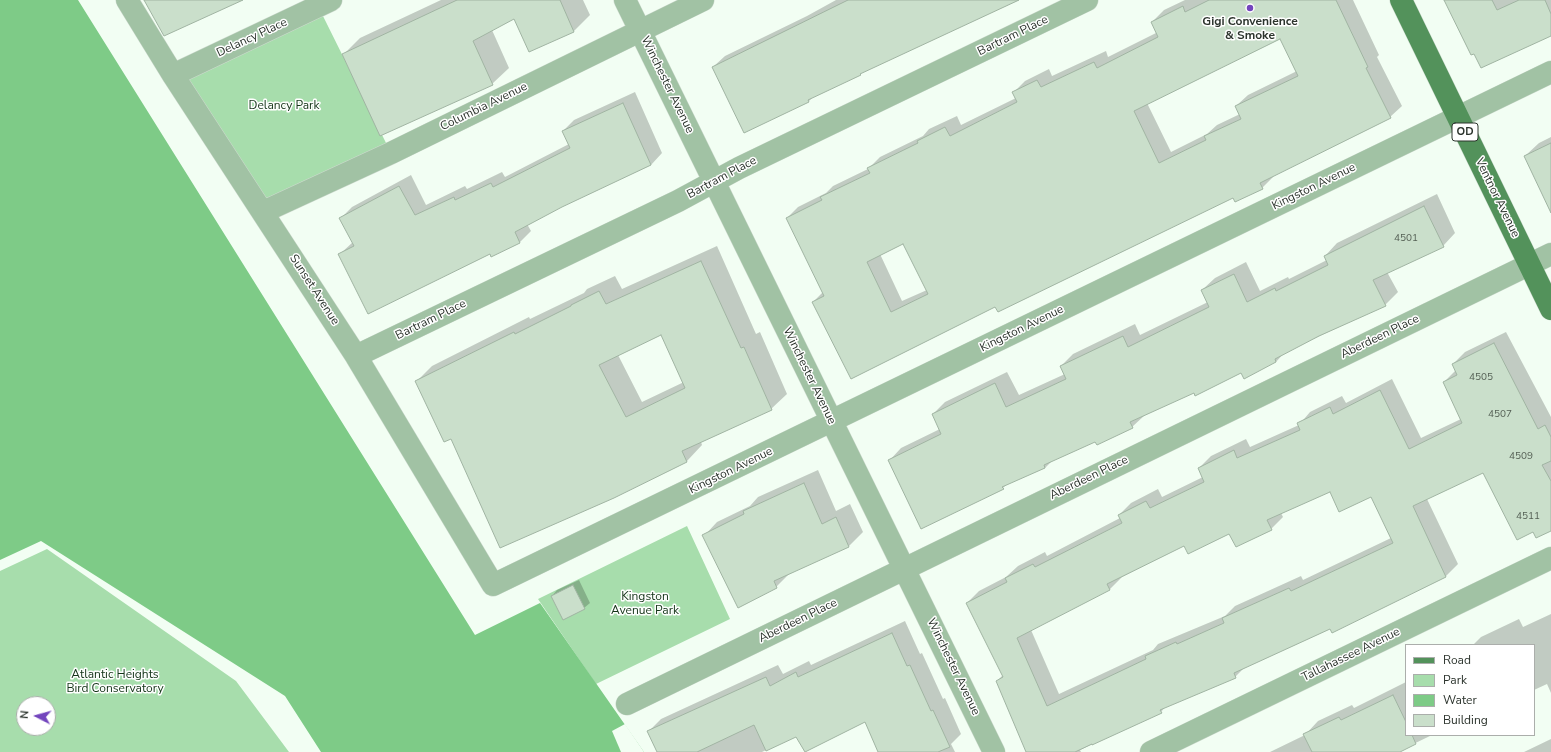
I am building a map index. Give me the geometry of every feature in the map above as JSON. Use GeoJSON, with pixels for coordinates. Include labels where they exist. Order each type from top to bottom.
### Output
{"type":"FeatureCollection","features":[{"type":"Feature","properties":{"kind":"main road","name":"Ventnor Avenue"},"geometry":{"type":"LineString","coordinates":[[1401,0],[1551,309]]}},
{"type":"Feature","properties":{"kind":"street","name":"Sunset Avenue"},"geometry":{"type":"LineString","coordinates":[[127,0],[173,75],[356,356],[493,585]]}},
{"type":"Feature","properties":{"kind":"street","name":"Delancy Place"},"geometry":{"type":"LineString","coordinates":[[173,75],[331,0]]}},
{"type":"Feature","properties":{"kind":"street","name":"Winchester Avenue"},"geometry":{"type":"LineString","coordinates":[[625,0],[994,752]]}},
{"type":"Feature","properties":{"kind":"street","name":"Columbia Avenue"},"geometry":{"type":"LineString","coordinates":[[263,212],[391,153],[703,0]]}},
{"type":"Feature","properties":{"kind":"street","name":"Bartram Place"},"geometry":{"type":"LineString","coordinates":[[356,356],[714,183],[739,168],[1087,0]]}},
{"type":"Feature","properties":{"kind":"street","name":"Kingston Avenue"},"geometry":{"type":"LineString","coordinates":[[493,585],[1551,72]]}},
{"type":"Feature","properties":{"kind":"street","name":"Aberdeen Place"},"geometry":{"type":"LineString","coordinates":[[627,704],[1551,254]]}},
{"type":"Feature","properties":{"kind":"street","name":"Tallahassee Avenue"},"geometry":{"type":"LineString","coordinates":[[1151,752],[1551,558]]}},
{"type":"Feature","properties":{"kind":"green space","name":"Delancy Park"},"geometry":{"type":"Polygon","coordinates":[[[318,6],[391,153],[263,212],[173,75],[318,6]]]}},
{"type":"Feature","properties":{"kind":"green space","name":"Kingston Avenue Park"},"geometry":{"type":"Polygon","coordinates":[[[687,526],[730,619],[596,684],[538,599],[687,526]]]}},
{"type":"Feature","properties":{"kind":"green space","name":"Atlantic Heights Bird Conservatory"},"geometry":{"type":"Polygon","coordinates":[[[47,549],[236,681],[289,752],[0,752],[0,571],[47,549]]]}},
{"type":"Feature","properties":{"kind":"water"},"geometry":{"type":"Polygon","coordinates":[[[0,0],[78,0],[475,635],[540,603],[644,752],[321,752],[285,696],[41,541],[0,560],[0,0]]]}},
{"type":"Feature","properties":{"kind":"pier"},"geometry":{"type":"Polygon","coordinates":[[[625,724],[644,752],[621,752],[612,731],[625,724]]]}},
{"type":"Feature","properties":{"kind":"building"},"geometry":{"type":"Polygon","coordinates":[[[144,0],[243,0],[164,36],[144,0]]]}},
{"type":"Feature","properties":{"kind":"building"},"geometry":{"type":"Polygon","coordinates":[[[457,0],[560,0],[574,32],[529,52],[514,19],[473,41],[493,85],[380,136],[342,54],[457,0]]]}},
{"type":"Feature","properties":{"kind":"building"},"geometry":{"type":"Polygon","coordinates":[[[848,0],[1019,0],[860,74],[861,75],[808,100],[809,102],[744,133],[712,67],[848,0]]]}},
{"type":"Feature","properties":{"kind":"building"},"geometry":{"type":"Polygon","coordinates":[[[1209,0],[1336,0],[1368,67],[1366,68],[1391,118],[1260,183],[1263,189],[1235,202],[1233,198],[998,312],[995,307],[851,379],[812,302],[824,296],[786,218],[822,200],[820,197],[870,173],[867,168],[918,143],[917,141],[945,127],[950,136],[1017,102],[1012,92],[1037,80],[1041,87],[1094,62],[1097,68],[1158,37],[1151,22],[1183,6],[1185,12],[1209,0]],[[1280,39],[1134,111],[1159,163],[1206,140],[1204,136],[1241,119],[1235,106],[1298,76],[1280,39]],[[903,244],[867,262],[891,312],[928,294],[903,244]]]}},
{"type":"Feature","properties":{"kind":"building"},"geometry":{"type":"Polygon","coordinates":[[[1444,0],[1492,0],[1497,10],[1519,0],[1545,0],[1551,14],[1551,36],[1481,68],[1474,54],[1471,55],[1444,0]]]}},
{"type":"Feature","properties":{"kind":"building"},"geometry":{"type":"Polygon","coordinates":[[[623,103],[651,165],[562,207],[515,232],[520,243],[491,257],[490,254],[368,314],[338,254],[354,246],[339,218],[399,186],[415,215],[454,197],[455,200],[491,183],[493,187],[570,148],[562,131],[623,103]]]}},
{"type":"Feature","properties":{"kind":"building"},"geometry":{"type":"Polygon","coordinates":[[[1551,143],[1551,213],[1524,156],[1551,143]]]}},
{"type":"Feature","properties":{"kind":"building"},"geometry":{"type":"Polygon","coordinates":[[[1424,206],[1444,247],[1373,280],[1386,306],[1319,336],[1275,359],[1276,362],[1244,379],[1241,373],[1195,396],[1194,393],[1130,422],[1133,428],[1097,445],[1095,442],[1044,465],[1045,468],[1002,487],[1004,489],[921,529],[888,460],[941,434],[932,414],[995,383],[1006,407],[1066,379],[1060,366],[1123,336],[1128,347],[1209,307],[1201,290],[1234,274],[1247,302],[1275,288],[1276,291],[1328,265],[1324,256],[1424,206]]]}},
{"type":"Feature","properties":{"kind":"building"},"geometry":{"type":"Polygon","coordinates":[[[701,261],[741,348],[744,347],[772,410],[682,451],[687,462],[614,498],[500,548],[451,439],[444,442],[415,381],[514,332],[515,334],[599,291],[606,304],[701,261]],[[661,335],[599,365],[626,417],[685,388],[661,335]]]}},
{"type":"Feature","properties":{"kind":"building"},"geometry":{"type":"Polygon","coordinates":[[[1494,343],[1538,429],[1545,425],[1551,437],[1551,461],[1542,465],[1551,481],[1551,531],[1536,538],[1533,532],[1517,540],[1483,473],[1413,506],[1446,577],[1332,633],[1330,629],[1234,673],[1236,678],[1160,710],[1162,713],[1092,745],[1075,752],[1026,752],[996,681],[1003,677],[966,603],[1007,582],[1005,578],[1033,564],[1035,567],[1122,523],[1118,515],[1146,501],[1150,508],[1204,482],[1198,468],[1234,450],[1237,458],[1300,430],[1297,423],[1330,407],[1333,414],[1380,390],[1409,449],[1462,423],[1443,382],[1457,375],[1452,364],[1494,343]],[[1330,492],[1267,520],[1272,530],[1236,547],[1229,534],[1188,554],[1184,546],[1107,584],[1110,590],[1017,638],[1047,706],[1146,659],[1145,656],[1176,642],[1177,644],[1224,623],[1222,618],[1289,588],[1291,591],[1393,543],[1371,497],[1339,512],[1330,492]]]}},
{"type":"Feature","properties":{"kind":"building"},"geometry":{"type":"Polygon","coordinates":[[[804,483],[822,524],[836,517],[849,547],[774,581],[777,588],[738,608],[702,535],[744,514],[743,511],[804,483]]]}},
{"type":"Feature","properties":{"kind":"building"},"geometry":{"type":"Polygon","coordinates":[[[573,585],[585,609],[563,620],[551,596],[573,585]]]}},
{"type":"Feature","properties":{"kind":"building"},"geometry":{"type":"Polygon","coordinates":[[[892,633],[907,666],[910,665],[931,711],[933,710],[950,747],[938,752],[878,752],[865,722],[805,752],[796,737],[766,751],[754,725],[697,752],[657,752],[647,731],[766,677],[770,686],[796,672],[798,677],[892,633]]]}},
{"type":"Feature","properties":{"kind":"building"},"geometry":{"type":"Polygon","coordinates":[[[1393,695],[1405,720],[1405,736],[1412,736],[1416,744],[1400,752],[1312,752],[1303,734],[1339,717],[1341,720],[1393,695]]]}},
{"type":"Feature","properties":{"kind":"place","name":"Gigi Convenience & Smoke"},"geometry":{"type":"Point","coordinates":[1250,8]}}]}
